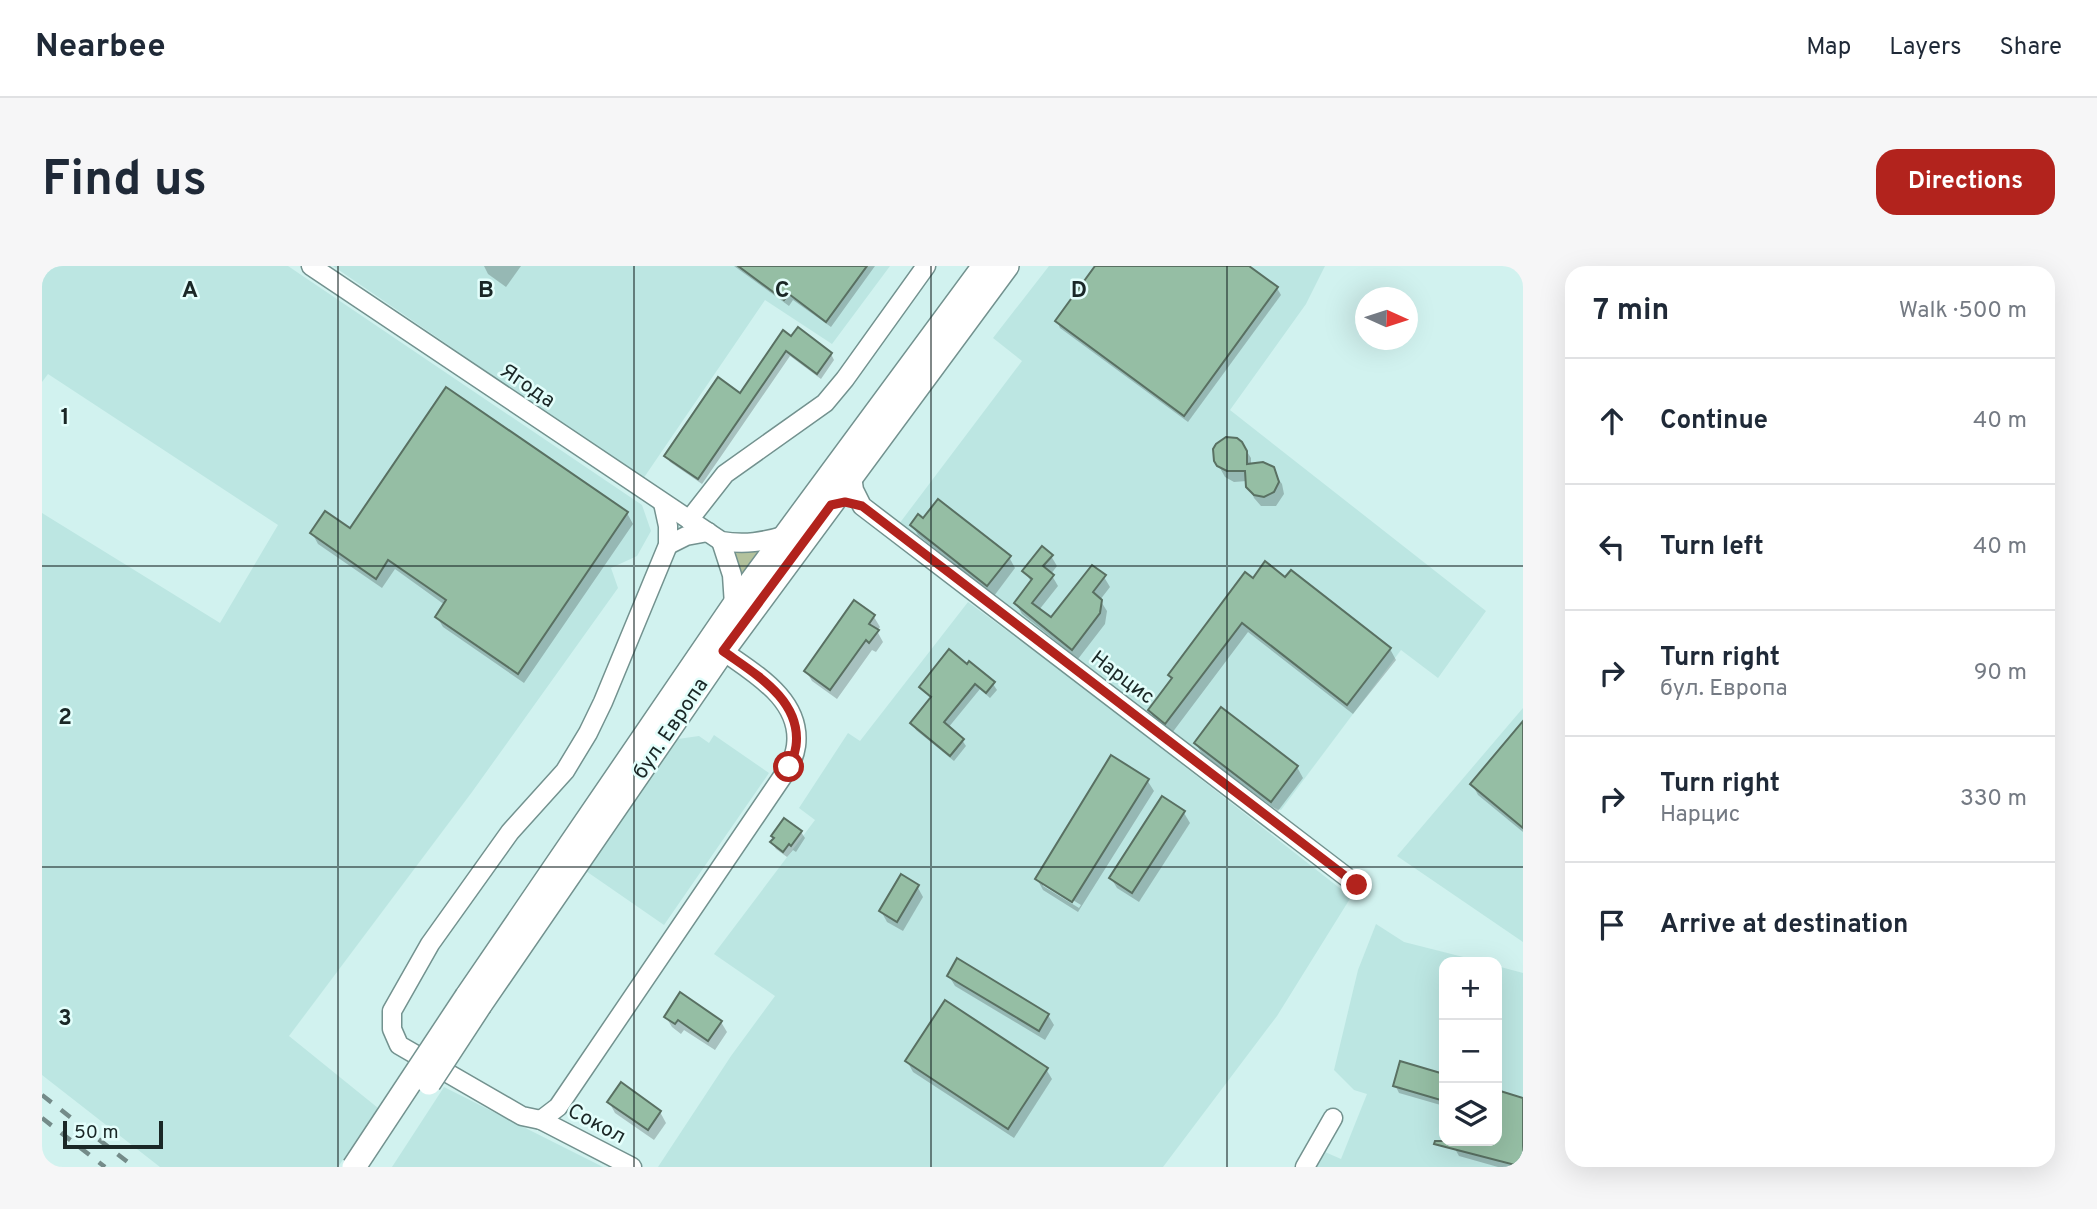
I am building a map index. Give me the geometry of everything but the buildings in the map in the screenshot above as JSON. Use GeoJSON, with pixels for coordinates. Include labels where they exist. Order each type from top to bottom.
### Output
{"type":"FeatureCollection","features":[{"type":"Feature","properties":{"kind":"main road","name":"бул. Европа"},"geometry":{"type":"LineString","coordinates":[[373,1167],[474,1000],[734,605],[984,266]]}},
{"type":"Feature","properties":{"kind":"main road","name":"бул. Европа"},"geometry":{"type":"LineString","coordinates":[[354,1167],[723,651],[1007,266]]}},
{"type":"Feature","properties":{"kind":"street","name":"Ягода"},"geometry":{"type":"LineString","coordinates":[[311,266],[715,537]]}},
{"type":"Feature","properties":{"kind":"street"},"geometry":{"type":"LineString","coordinates":[[689,520],[725,474],[825,402],[845,379],[926,266]]}},
{"type":"Feature","properties":{"kind":"street"},"geometry":{"type":"LineString","coordinates":[[852,476],[854,490],[862,506]]}},
{"type":"Feature","properties":{"kind":"street"},"geometry":{"type":"LineString","coordinates":[[831,505],[845,502],[862,506]]}},
{"type":"Feature","properties":{"kind":"street"},"geometry":{"type":"LineString","coordinates":[[663,503],[668,526],[668,545],[686,536],[715,537],[740,544],[786,535]]}},
{"type":"Feature","properties":{"kind":"street","name":"Нарцис"},"geometry":{"type":"LineString","coordinates":[[862,506],[1357,885]]}},
{"type":"Feature","properties":{"kind":"street"},"geometry":{"type":"LineString","coordinates":[[715,537],[732,575],[734,605]]}},
{"type":"Feature","properties":{"kind":"street","name":"Сокол"},"geometry":{"type":"LineString","coordinates":[[632,1167],[541,1120],[522,1116],[399,1045],[392,1028],[392,1011],[430,944],[510,832],[565,771],[588,733],[668,545]]}},
{"type":"Feature","properties":{"kind":"street"},"geometry":{"type":"LineString","coordinates":[[541,1120],[558,1107],[789,767],[796,746],[794,720],[784,699],[723,651]]}},
{"type":"Feature","properties":{"kind":"street"},"geometry":{"type":"LineString","coordinates":[[1305,1167],[1333,1118]]}},
{"type":"Feature","properties":{"kind":"shaded area"},"geometry":{"type":"Polygon","coordinates":[[[42,266],[288,266],[642,505],[651,531],[637,556],[611,568],[618,588],[472,792],[289,1036],[378,1108],[338,1167],[160,1167],[42,1075],[42,513],[220,623],[278,525],[48,374],[42,382],[42,266]]]}},
{"type":"Feature","properties":{"kind":"shaded area"},"geometry":{"type":"Polygon","coordinates":[[[333,266],[890,266],[832,344],[765,300],[643,479],[333,266]]]}},
{"type":"Feature","properties":{"kind":"shaded area"},"geometry":{"type":"Polygon","coordinates":[[[1049,266],[1325,266],[1306,304],[1230,410],[1486,611],[1438,678],[1401,650],[1281,810],[1268,806],[899,524],[1022,361],[993,338],[1049,266]]]}},
{"type":"Feature","properties":{"kind":"shaded area"},"geometry":{"type":"Polygon","coordinates":[[[968,602],[1087,690],[1351,897],[1277,1016],[1163,1167],[658,1167],[731,1056],[775,996],[714,954],[815,820],[799,808],[848,733],[860,741],[968,602]]]}},
{"type":"Feature","properties":{"kind":"shaded area"},"geometry":{"type":"Polygon","coordinates":[[[1523,708],[1523,942],[1397,856],[1523,708]]]}},
{"type":"Feature","properties":{"kind":"shaded area"},"geometry":{"type":"Polygon","coordinates":[[[714,735],[769,773],[664,925],[583,869],[671,740],[699,736],[709,743],[714,735]]]}},
{"type":"Feature","properties":{"kind":"shaded area"},"geometry":{"type":"Polygon","coordinates":[[[1376,924],[1404,942],[1463,957],[1439,957],[1439,1146],[1502,1146],[1502,967],[1523,973],[1523,1167],[1316,1167],[1325,1152],[1341,1159],[1367,1094],[1354,1090],[1334,1070],[1358,970],[1376,924]]]}},
{"type":"Feature","properties":{"kind":"shaded area"},"geometry":{"type":"Polygon","coordinates":[[[444,1087],[603,1167],[392,1167],[444,1087]]]}},
{"type":"Feature","properties":{"kind":"green space"},"geometry":{"type":"Polygon","coordinates":[[[786,535],[734,605],[727,556],[740,544],[786,535]]]}},
{"type":"Feature","properties":{"kind":"railway"},"geometry":{"type":"LineString","coordinates":[[42,1095],[134,1167]]}},
{"type":"Feature","properties":{"kind":"railway"},"geometry":{"type":"LineString","coordinates":[[42,1118],[105,1167]]}},
{"type":"Feature","properties":{"kind":"route"},"geometry":{"type":"LineString","coordinates":[[789,767],[796,746],[794,720],[784,699],[723,651],[831,505],[845,502],[862,506],[1357,885]]}}]}
